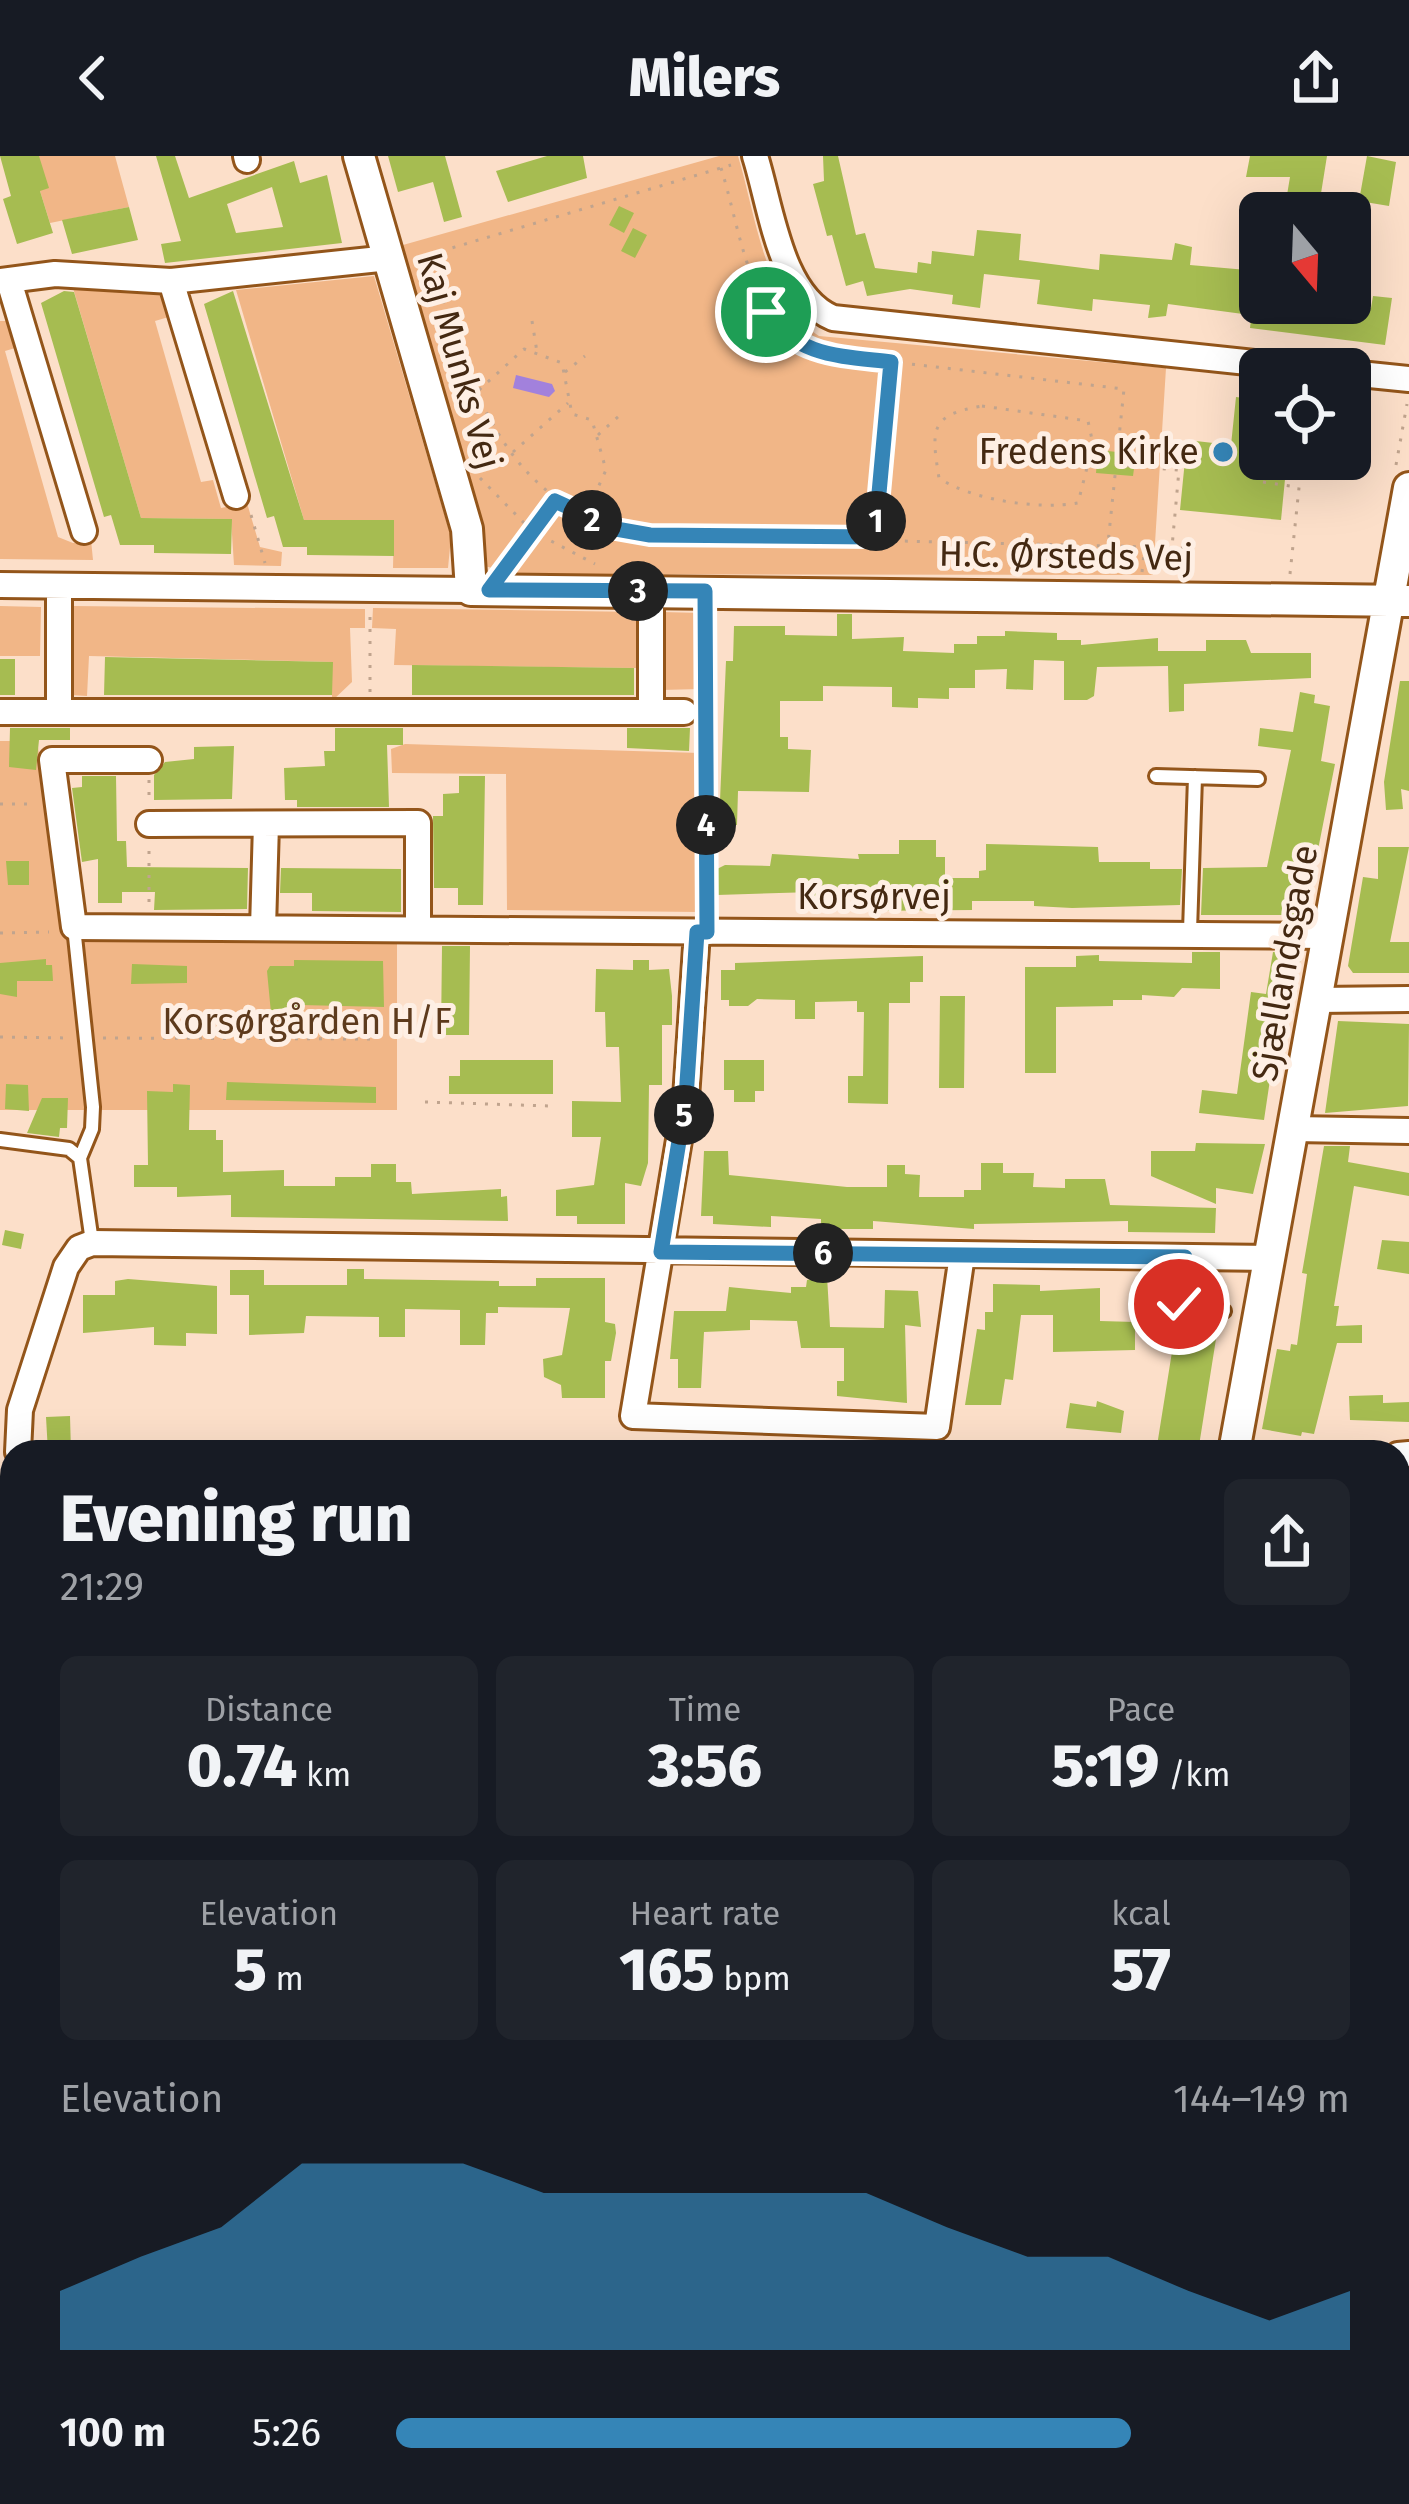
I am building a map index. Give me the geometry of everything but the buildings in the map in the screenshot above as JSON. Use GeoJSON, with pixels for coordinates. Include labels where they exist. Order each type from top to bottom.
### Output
{"type":"FeatureCollection","features":[{"type":"Feature","properties":{"kind":"street","name":"Kaj Munks Vej"},"geometry":{"type":"LineString","coordinates":[[359,156],[467,529],[480,590]]}},
{"type":"Feature","properties":{"kind":"street"},"geometry":{"type":"LineString","coordinates":[[756,157],[795,284],[815,310],[833,317],[1239,361]]}},
{"type":"Feature","properties":{"kind":"street"},"geometry":{"type":"LineString","coordinates":[[84,531],[4,281],[55,274],[171,281],[390,261]]}},
{"type":"Feature","properties":{"kind":"street"},"geometry":{"type":"LineString","coordinates":[[171,281],[236,496]]}},
{"type":"Feature","properties":{"kind":"street"},"geometry":{"type":"LineString","coordinates":[[1371,375],[1409,380]]}},
{"type":"Feature","properties":{"kind":"street","name":"Sjællandsgade"},"geometry":{"type":"LineString","coordinates":[[1236,1440],[1329,936],[1399,602],[1409,488]]}},
{"type":"Feature","properties":{"kind":"street","name":"H.C. Ørsteds Vej"},"geometry":{"type":"LineString","coordinates":[[0,585],[1399,602]]}},
{"type":"Feature","properties":{"kind":"street"},"geometry":{"type":"LineString","coordinates":[[59,586],[59,712]]}},
{"type":"Feature","properties":{"kind":"street"},"geometry":{"type":"LineString","coordinates":[[651,591],[651,712]]}},
{"type":"Feature","properties":{"kind":"street"},"geometry":{"type":"LineString","coordinates":[[0,712],[698,713]]}},
{"type":"Feature","properties":{"kind":"street"},"geometry":{"type":"LineString","coordinates":[[74,927],[52,760],[149,760]]}},
{"type":"Feature","properties":{"kind":"street"},"geometry":{"type":"LineString","coordinates":[[149,824],[418,823],[418,929]]}},
{"type":"Feature","properties":{"kind":"street"},"geometry":{"type":"LineString","coordinates":[[263,928],[266,824]]}},
{"type":"Feature","properties":{"kind":"street","name":"Korsørvej"},"geometry":{"type":"LineString","coordinates":[[74,927],[1190,931],[1329,936]]}},
{"type":"Feature","properties":{"kind":"street"},"geometry":{"type":"LineString","coordinates":[[702,932],[686,1098],[633,1416],[937,1426],[962,1255]]}},
{"type":"Feature","properties":{"kind":"street"},"geometry":{"type":"LineString","coordinates":[[1317,1000],[1409,999]]}},
{"type":"Feature","properties":{"kind":"street"},"geometry":{"type":"LineString","coordinates":[[1294,1129],[1409,1131]]}},
{"type":"Feature","properties":{"kind":"street"},"geometry":{"type":"LineString","coordinates":[[19,1440],[20,1410],[66,1268],[85,1246],[1271,1258]]}},
{"type":"Feature","properties":{"kind":"lane"},"geometry":{"type":"LineString","coordinates":[[1156,776],[1258,779]]}},
{"type":"Feature","properties":{"kind":"lane"},"geometry":{"type":"LineString","coordinates":[[1190,931],[1195,777]]}},
{"type":"Feature","properties":{"kind":"lane"},"geometry":{"type":"LineString","coordinates":[[74,927],[92,1129],[80,1158],[85,1246]]}},
{"type":"Feature","properties":{"kind":"lane"},"geometry":{"type":"LineString","coordinates":[[0,1140],[69,1149],[80,1158]]}},
{"type":"Feature","properties":{"kind":"lane"},"geometry":{"type":"LineString","coordinates":[[1185,1257],[1179,1304],[1224,1311]]}},
{"type":"Feature","properties":{"kind":"path"},"geometry":{"type":"LineString","coordinates":[[390,261],[428,255],[756,157]]}},
{"type":"Feature","properties":{"kind":"path"},"geometry":{"type":"LineString","coordinates":[[721,168],[766,312],[795,344],[817,352],[1124,389],[1104,580]]}},
{"type":"Feature","properties":{"kind":"path"},"geometry":{"type":"LineString","coordinates":[[428,255],[479,390],[511,455],[555,501],[584,518],[650,535],[1108,542],[1193,548]]}},
{"type":"Feature","properties":{"kind":"path"},"geometry":{"type":"LineString","coordinates":[[532,321],[537,354]]}},
{"type":"Feature","properties":{"kind":"path"},"geometry":{"type":"LineString","coordinates":[[479,390],[524,349],[562,363],[572,414],[592,420],[606,470],[584,518]]}},
{"type":"Feature","properties":{"kind":"path"},"geometry":{"type":"LineString","coordinates":[[564,373],[585,356]]}},
{"type":"Feature","properties":{"kind":"path"},"geometry":{"type":"LineString","coordinates":[[875,537],[891,362]]}},
{"type":"Feature","properties":{"kind":"path"},"geometry":{"type":"LineString","coordinates":[[511,455],[560,406],[570,403]]}},
{"type":"Feature","properties":{"kind":"path"},"geometry":{"type":"LineString","coordinates":[[982,406],[1088,421],[1093,444],[1090,463],[1083,497],[1060,506],[957,491],[939,478],[934,444],[938,422],[949,412],[982,406]]}},
{"type":"Feature","properties":{"kind":"path"},"geometry":{"type":"LineString","coordinates":[[597,436],[620,416]]}},
{"type":"Feature","properties":{"kind":"path"},"geometry":{"type":"LineString","coordinates":[[1090,463],[1179,470],[1172,547]]}},
{"type":"Feature","properties":{"kind":"path"},"geometry":{"type":"LineString","coordinates":[[478,475],[532,531],[598,565]]}},
{"type":"Feature","properties":{"kind":"path"},"geometry":{"type":"LineString","coordinates":[[1289,579],[1300,480]]}},
{"type":"Feature","properties":{"kind":"path"},"geometry":{"type":"LineString","coordinates":[[1263,482],[1299,488]]}},
{"type":"Feature","properties":{"kind":"path"},"geometry":{"type":"LineString","coordinates":[[236,496],[247,503],[273,588]]}},
{"type":"Feature","properties":{"kind":"path"},"geometry":{"type":"LineString","coordinates":[[480,590],[555,501]]}},
{"type":"Feature","properties":{"kind":"path"},"geometry":{"type":"LineString","coordinates":[[1141,579],[1144,545]]}},
{"type":"Feature","properties":{"kind":"path"},"geometry":{"type":"LineString","coordinates":[[370,589],[370,712]]}},
{"type":"Feature","properties":{"kind":"path"},"geometry":{"type":"LineString","coordinates":[[702,932],[698,713],[705,591]]}},
{"type":"Feature","properties":{"kind":"path"},"geometry":{"type":"LineString","coordinates":[[0,804],[58,804]]}},
{"type":"Feature","properties":{"kind":"path"},"geometry":{"type":"LineString","coordinates":[[0,933],[74,927]]}},
{"type":"Feature","properties":{"kind":"path"},"geometry":{"type":"LineString","coordinates":[[0,1037],[371,1039]]}},
{"type":"Feature","properties":{"kind":"path"},"geometry":{"type":"LineString","coordinates":[[425,1102],[551,1106]]}},
{"type":"Feature","properties":{"kind":"green space"},"geometry":{"type":"Polygon","coordinates":[[[39,156],[115,156],[129,207],[50,223],[40,191],[39,156]]]}},
{"type":"Feature","properties":{"kind":"green space"},"geometry":{"type":"Polygon","coordinates":[[[719,156],[738,156],[774,280],[800,321],[819,336],[1166,368],[1153,575],[515,574],[481,565],[478,518],[403,245],[719,156]]]}},
{"type":"Feature","properties":{"kind":"green space"},"geometry":{"type":"Polygon","coordinates":[[[374,276],[451,537],[448,568],[393,568],[394,520],[304,520],[236,290],[374,276]]]}},
{"type":"Feature","properties":{"kind":"green space"},"geometry":{"type":"Polygon","coordinates":[[[73,288],[162,291],[172,316],[155,321],[201,482],[213,480],[221,508],[247,503],[260,547],[282,552],[281,566],[234,565],[231,519],[141,518],[73,288]]]}},
{"type":"Feature","properties":{"kind":"green space"},"geometry":{"type":"Polygon","coordinates":[[[0,321],[14,321],[22,346],[5,351],[58,537],[73,543],[91,540],[93,560],[0,559],[0,321]]]}},
{"type":"Feature","properties":{"kind":"green space"},"geometry":{"type":"Polygon","coordinates":[[[0,606],[41,607],[40,656],[0,656],[0,606]]]}},
{"type":"Feature","properties":{"kind":"green space"},"geometry":{"type":"Polygon","coordinates":[[[73,606],[365,609],[365,628],[350,628],[352,682],[332,701],[332,662],[89,656],[87,696],[71,695],[73,606]]]}},
{"type":"Feature","properties":{"kind":"green space"},"geometry":{"type":"Polygon","coordinates":[[[373,608],[638,612],[637,668],[394,665],[396,629],[372,628],[373,608]]]}},
{"type":"Feature","properties":{"kind":"green space"},"geometry":{"type":"Polygon","coordinates":[[[662,612],[701,613],[700,689],[661,690],[662,612]]]}},
{"type":"Feature","properties":{"kind":"green space","name":"Korsørgården H/F"},"geometry":{"type":"Polygon","coordinates":[[[0,741],[37,741],[67,936],[397,934],[397,1110],[0,1110],[0,741]]]}},
{"type":"Feature","properties":{"kind":"green space"},"geometry":{"type":"Polygon","coordinates":[[[405,744],[700,753],[700,912],[507,910],[506,774],[392,773],[391,749],[405,744]]]}},
{"type":"Feature","properties":{"kind":"shaded area"},"geometry":{"type":"Polygon","coordinates":[[[516,375],[552,384],[555,391],[549,397],[513,388],[516,375]]]}},
{"type":"Feature","properties":{"kind":"place","name":"Fredens Kirke"},"geometry":{"type":"Point","coordinates":[1223,452]}},
{"type":"Feature","properties":{"kind":"route"},"geometry":{"type":"LineString","coordinates":[[766,312],[795,344],[817,352],[891,362],[875,537],[650,535],[584,518],[555,501],[489,590],[705,591],[707,932],[697,932],[686,1098],[661,1252],[1185,1257],[1179,1304]]}}]}
